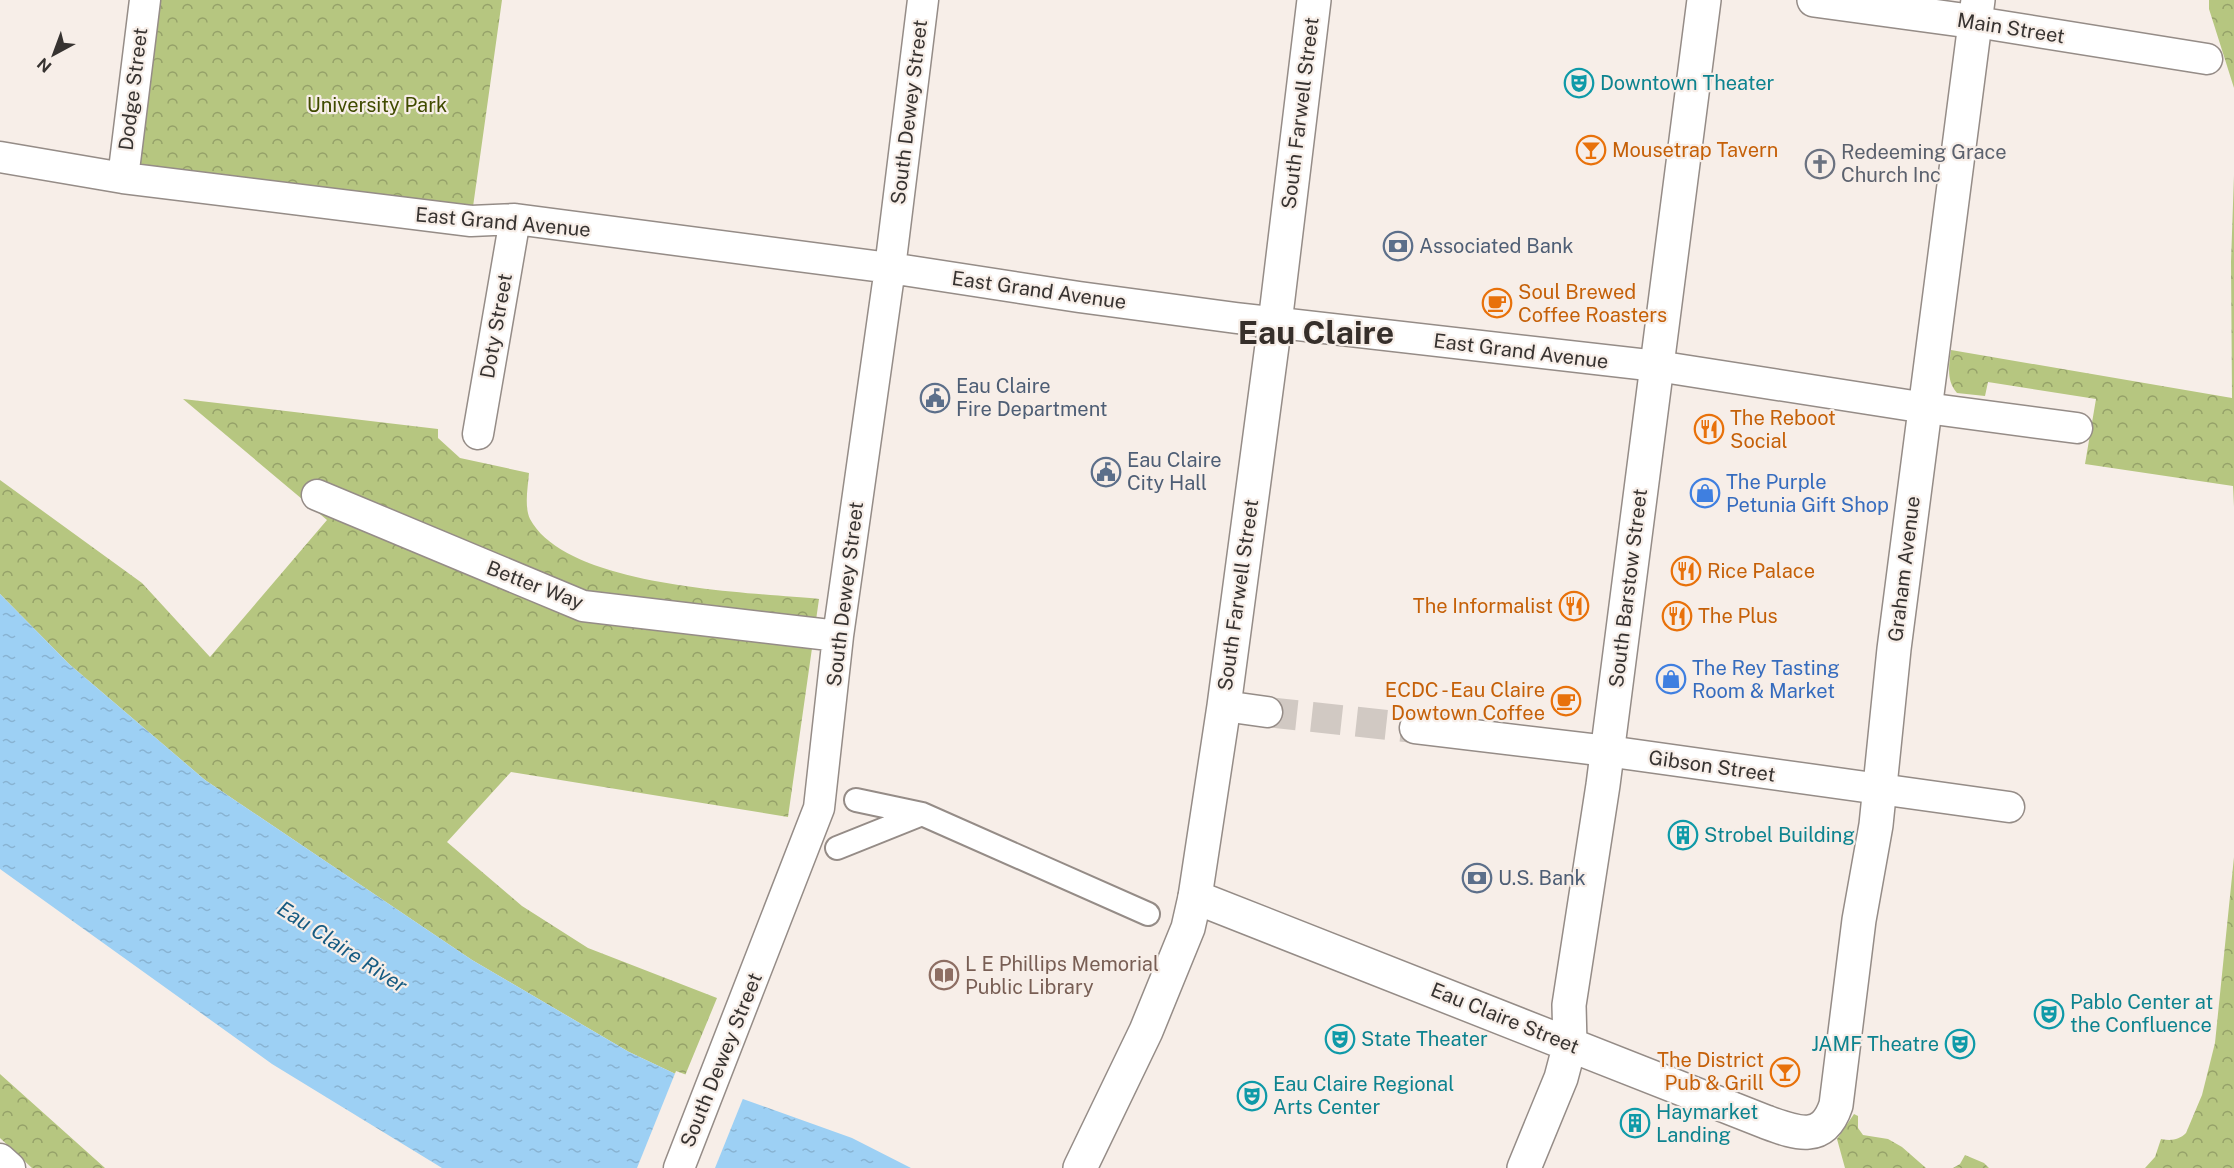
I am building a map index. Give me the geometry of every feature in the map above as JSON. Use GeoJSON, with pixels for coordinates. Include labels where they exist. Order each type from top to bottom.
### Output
{"type":"FeatureCollection","features":[{"type":"Feature","properties":{"kind":"street","name":"Dodge Street"},"geometry":{"type":"LineString","coordinates":[[123,178],[145,0]]}},
{"type":"Feature","properties":{"kind":"street","name":"South Dewey Street"},"geometry":{"type":"LineString","coordinates":[[679,1167],[819,808],[838,636],[890,268],[923,0]]}},
{"type":"Feature","properties":{"kind":"street","name":"South Farwell Street"},"geometry":{"type":"LineString","coordinates":[[1080,1168],[1146,1030],[1188,928],[1195,897],[1224,706],[1275,323],[1314,0]]}},
{"type":"Feature","properties":{"kind":"street","name":"South Barstow Street"},"geometry":{"type":"LineString","coordinates":[[1524,1168],[1562,1078],[1570,1044],[1569,1005],[1607,751],[1704,0]]}},
{"type":"Feature","properties":{"kind":"street","name":"Main Street"},"geometry":{"type":"LineString","coordinates":[[1814,0],[1977,11],[2207,58]]}},
{"type":"Feature","properties":{"kind":"street","name":"Graham Avenue"},"geometry":{"type":"LineString","coordinates":[[1816,1131],[1825,1125],[1836,1105],[1859,920],[1876,825],[1894,649],[1977,11]]}},
{"type":"Feature","properties":{"kind":"street","name":"East Grand Avenue"},"geometry":{"type":"LineString","coordinates":[[0,157],[123,178],[471,221],[515,219],[890,268],[1275,323],[1657,366],[1926,408],[2078,428]]}},
{"type":"Feature","properties":{"kind":"street","name":"Doty Street"},"geometry":{"type":"LineString","coordinates":[[478,434],[515,219]]}},
{"type":"Feature","properties":{"kind":"street","name":"Better Way"},"geometry":{"type":"LineString","coordinates":[[317,495],[583,606],[838,636]]}},
{"type":"Feature","properties":{"kind":"street"},"geometry":{"type":"LineString","coordinates":[[1224,706],[1267,712]]}},
{"type":"Feature","properties":{"kind":"street","name":"Gibson Street"},"geometry":{"type":"LineString","coordinates":[[1415,728],[1607,751],[2009,807]]}},
{"type":"Feature","properties":{"kind":"street"},"geometry":{"type":"LineString","coordinates":[[856,800],[922,814],[1148,914]]}},
{"type":"Feature","properties":{"kind":"street"},"geometry":{"type":"LineString","coordinates":[[837,848],[922,814]]}},
{"type":"Feature","properties":{"kind":"street","name":"Eau Claire Street"},"geometry":{"type":"LineString","coordinates":[[1195,897],[1790,1131],[1809,1133],[1816,1131]]}},
{"type":"Feature","properties":{"kind":"street"},"geometry":{"type":"LineString","coordinates":[[0,1159],[10,1168]]}},
{"type":"Feature","properties":{"kind":"green space","name":"University Park"},"geometry":{"type":"Polygon","coordinates":[[[145,0],[502,0],[471,221],[123,178],[145,0]]]}},
{"type":"Feature","properties":{"kind":"green space"},"geometry":{"type":"Polygon","coordinates":[[[2209,0],[2234,0],[2234,88],[2209,9],[2209,0]]]}},
{"type":"Feature","properties":{"kind":"green space"},"geometry":{"type":"Polygon","coordinates":[[[2234,175],[2234,507],[2233,486],[2085,464],[2096,399],[1988,382],[1985,396],[1957,393],[1950,378],[1951,350],[2232,398],[2231,262],[2234,175]]]}},
{"type":"Feature","properties":{"kind":"green space"},"geometry":{"type":"Polygon","coordinates":[[[183,399],[438,429],[438,438],[460,458],[529,473],[527,502],[530,519],[550,542],[581,560],[619,573],[662,582],[706,589],[819,599],[788,817],[511,772],[447,842],[522,906],[588,948],[717,998],[684,1078],[629,1052],[472,960],[205,780],[69,664],[0,594],[0,480],[142,583],[210,657],[327,520],[183,399]]]}},
{"type":"Feature","properties":{"kind":"green space"},"geometry":{"type":"Polygon","coordinates":[[[2234,857],[2234,1168],[2145,1168],[2155,1157],[2161,1139],[2175,1139],[2186,1133],[2202,1095],[2215,1043],[2234,857]]]}},
{"type":"Feature","properties":{"kind":"green space"},"geometry":{"type":"Polygon","coordinates":[[[0,1074],[105,1168],[32,1168],[0,1138],[0,1074]]]}},
{"type":"Feature","properties":{"kind":"green space"},"geometry":{"type":"Polygon","coordinates":[[[1854,1114],[1858,1116],[1858,1128],[1863,1135],[1888,1139],[1902,1147],[1926,1168],[1845,1168],[1837,1139],[1854,1114]]]}},
{"type":"Feature","properties":{"kind":"green space"},"geometry":{"type":"Polygon","coordinates":[[[1965,1155],[1984,1163],[1989,1168],[1953,1168],[1960,1164],[1965,1155]]]}},
{"type":"Feature","properties":{"kind":"water","name":"Eau Claire River"},"geometry":{"type":"Polygon","coordinates":[[[0,594],[69,664],[205,780],[472,960],[629,1052],[684,1078],[852,1138],[911,1168],[442,1168],[272,1064],[0,869],[0,594]]]}},
{"type":"Feature","properties":{"kind":"pier"},"geometry":{"type":"Polygon","coordinates":[[[676,1071],[744,1096],[715,1168],[637,1168],[676,1071]]]}},
{"type":"Feature","properties":{"kind":"tunnel"},"geometry":{"type":"LineString","coordinates":[[1267,712],[1415,728]]}},
{"type":"Feature","properties":{"kind":"place","name":"Downtown Theater"},"geometry":{"type":"Point","coordinates":[1579,83]}},
{"type":"Feature","properties":{"kind":"place","name":"Mousetrap Tavern"},"geometry":{"type":"Point","coordinates":[1591,150]}},
{"type":"Feature","properties":{"kind":"place","name":"Redeeming Grace Church Inc"},"geometry":{"type":"Point","coordinates":[1820,164]}},
{"type":"Feature","properties":{"kind":"place","name":"Associated Bank"},"geometry":{"type":"Point","coordinates":[1398,246]}},
{"type":"Feature","properties":{"kind":"place","name":"Soul Brewed Coffee Roasters"},"geometry":{"type":"Point","coordinates":[1497,303]}},
{"type":"Feature","properties":{"kind":"place","name":"Eau Claire Fire Department"},"geometry":{"type":"Point","coordinates":[935,398]}},
{"type":"Feature","properties":{"kind":"place","name":"The Reboot Social"},"geometry":{"type":"Point","coordinates":[1709,429]}},
{"type":"Feature","properties":{"kind":"place","name":"Eau Claire City Hall"},"geometry":{"type":"Point","coordinates":[1106,472]}},
{"type":"Feature","properties":{"kind":"place","name":"The Purple Petunia Gift Shop"},"geometry":{"type":"Point","coordinates":[1705,493]}},
{"type":"Feature","properties":{"kind":"place","name":"Rice Palace"},"geometry":{"type":"Point","coordinates":[1686,571]}},
{"type":"Feature","properties":{"kind":"place","name":"The Informalist"},"geometry":{"type":"Point","coordinates":[1574,606]}},
{"type":"Feature","properties":{"kind":"place","name":"The Plus"},"geometry":{"type":"Point","coordinates":[1677,616]}},
{"type":"Feature","properties":{"kind":"place","name":"The Rey Tasting Room & Market"},"geometry":{"type":"Point","coordinates":[1671,679]}},
{"type":"Feature","properties":{"kind":"place","name":"ECDC - Eau Claire Dowtown Coffee"},"geometry":{"type":"Point","coordinates":[1566,701]}},
{"type":"Feature","properties":{"kind":"place","name":"Strobel Building"},"geometry":{"type":"Point","coordinates":[1683,835]}},
{"type":"Feature","properties":{"kind":"place","name":"U.S. Bank"},"geometry":{"type":"Point","coordinates":[1477,878]}},
{"type":"Feature","properties":{"kind":"place","name":"L E Phillips Memorial Public Library"},"geometry":{"type":"Point","coordinates":[944,975]}},
{"type":"Feature","properties":{"kind":"place","name":"Pablo Center at the Confluence"},"geometry":{"type":"Point","coordinates":[2049,1014]}},
{"type":"Feature","properties":{"kind":"place","name":"State Theater"},"geometry":{"type":"Point","coordinates":[1340,1039]}},
{"type":"Feature","properties":{"kind":"place","name":"JAMF Theatre"},"geometry":{"type":"Point","coordinates":[1960,1044]}},
{"type":"Feature","properties":{"kind":"place","name":"The District Pub & Grill"},"geometry":{"type":"Point","coordinates":[1785,1072]}},
{"type":"Feature","properties":{"kind":"place","name":"Eau Claire Regional Arts Center"},"geometry":{"type":"Point","coordinates":[1252,1096]}},
{"type":"Feature","properties":{"kind":"place","name":"Haymarket Landing"},"geometry":{"type":"Point","coordinates":[1635,1123]}},
{"type":"Feature","properties":{"kind":"district","name":"Eau Claire"},"geometry":{"type":"Point","coordinates":[1316,333]}}]}
